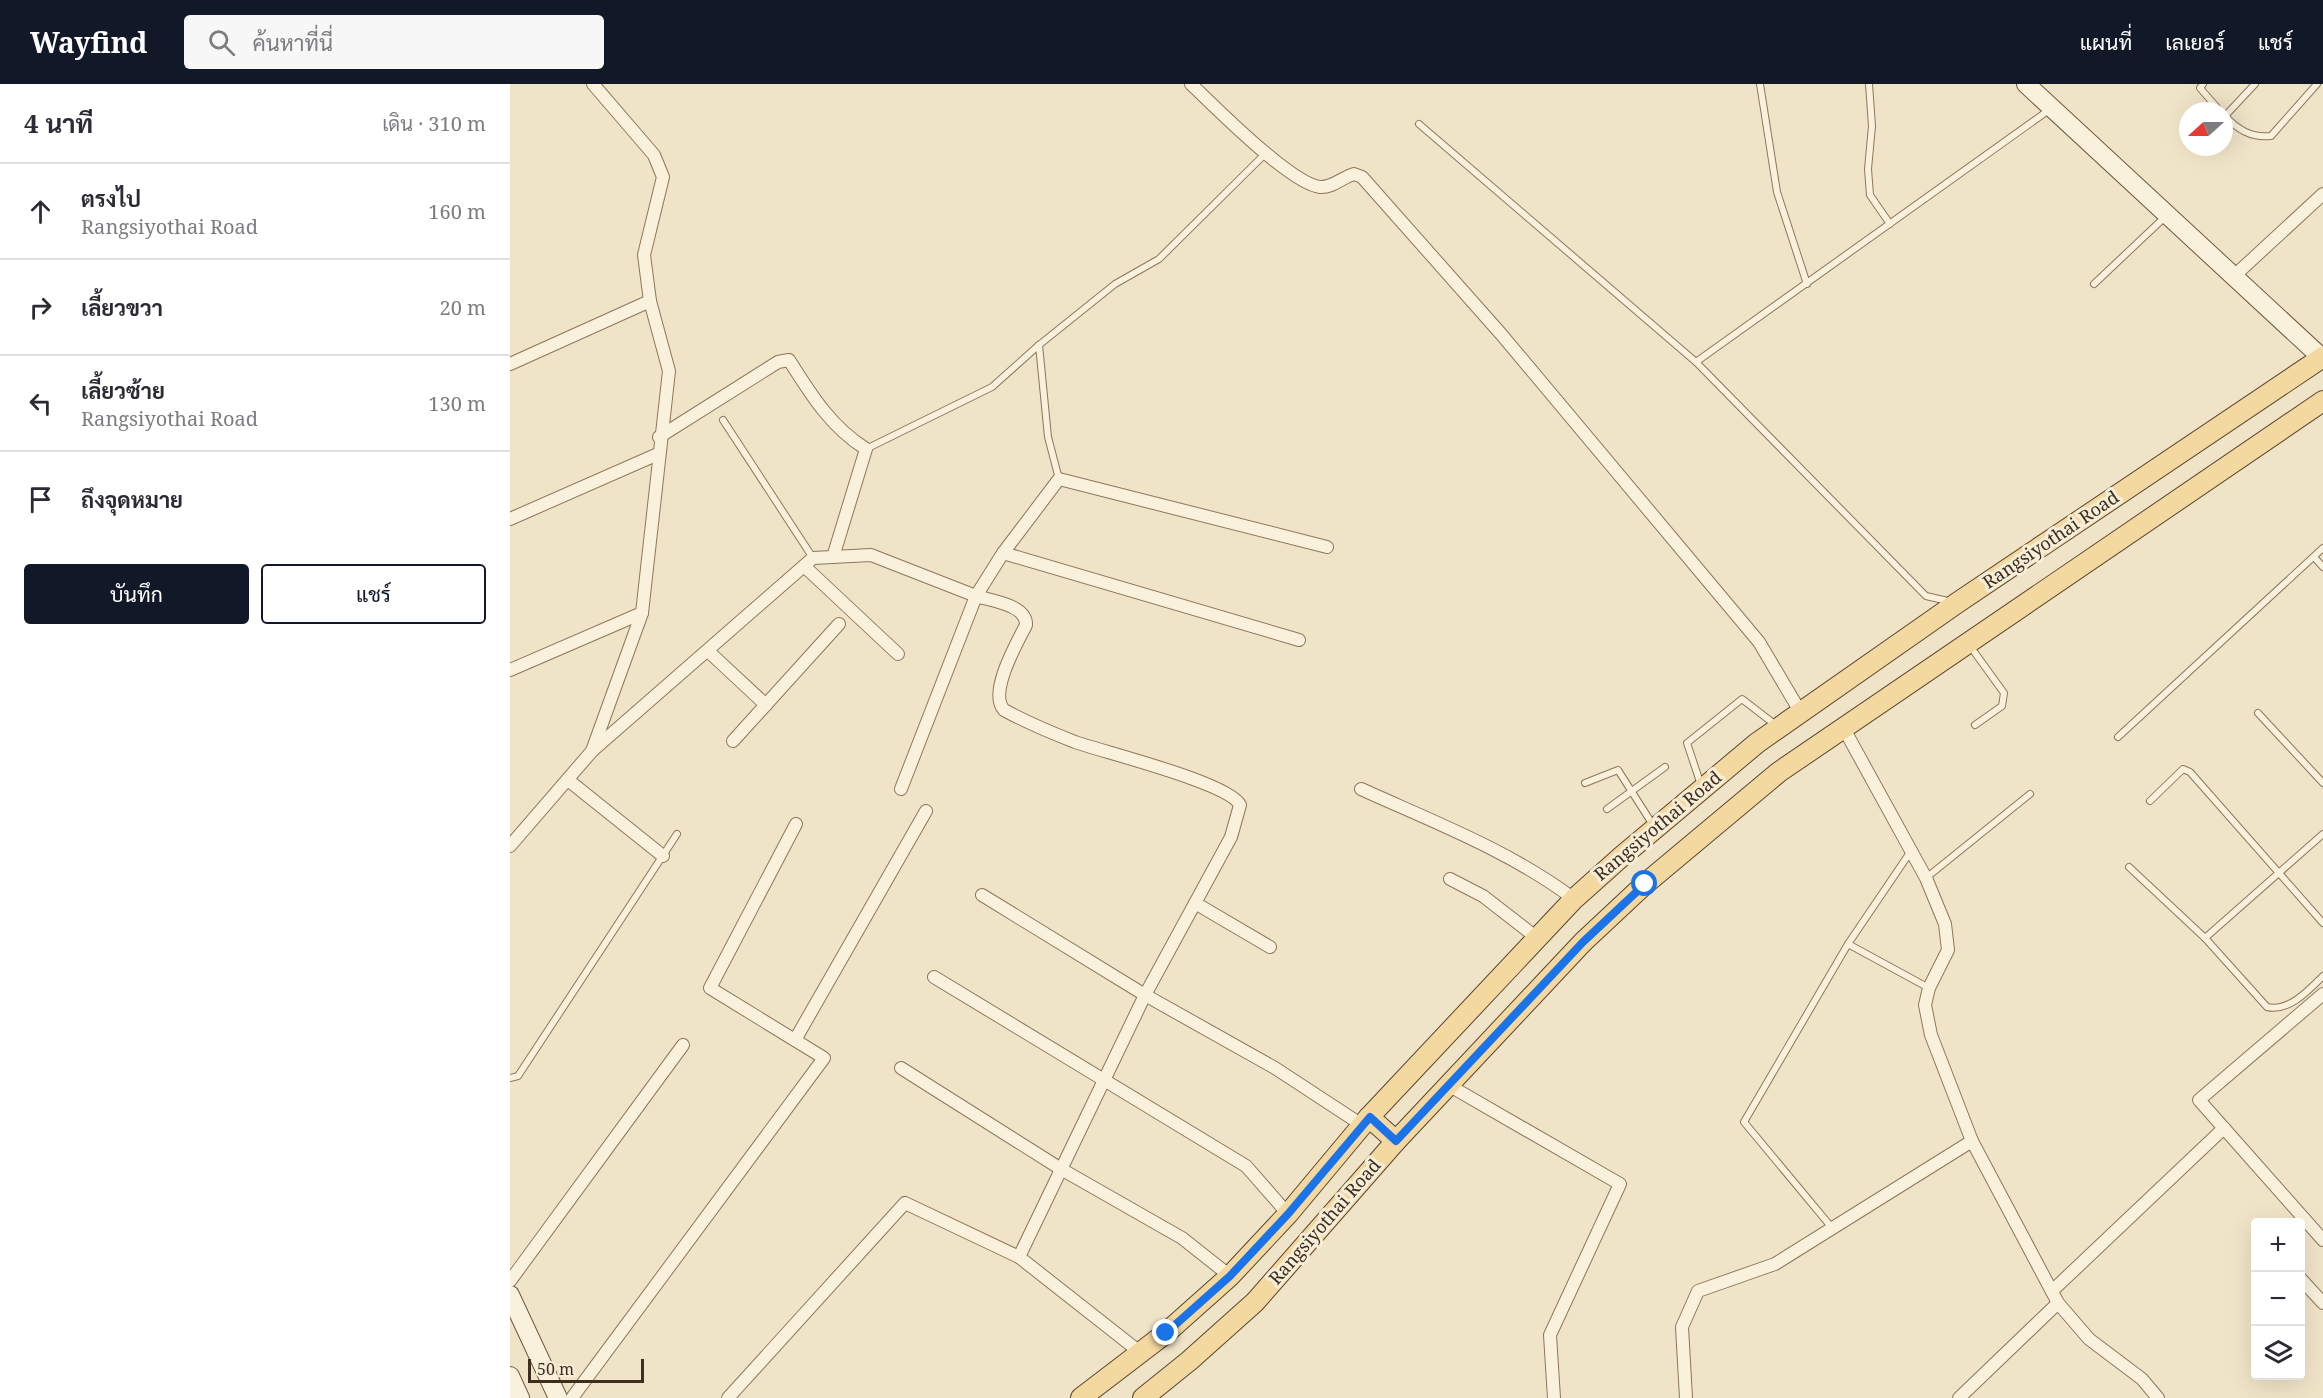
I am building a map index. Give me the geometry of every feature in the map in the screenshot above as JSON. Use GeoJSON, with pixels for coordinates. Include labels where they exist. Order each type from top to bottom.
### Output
{"type":"FeatureCollection","features":[{"type":"Feature","properties":{"kind":"main road","name":"Rangsiyothai Road"},"geometry":{"type":"LineString","coordinates":[[1081,1398],[1141,1353],[1230,1276],[1288,1214],[1366,1121],[1537,938],[1574,899],[1655,828],[1779,728],[1957,603],[2322,358]]}},
{"type":"Feature","properties":{"kind":"main road","name":"Rangsiyothai Road"},"geometry":{"type":"LineString","coordinates":[[1143,1398],[1189,1361],[1255,1302],[1396,1141],[1583,942],[1645,884],[1779,772],[2323,401]]}},
{"type":"Feature","properties":{"kind":"main road"},"geometry":{"type":"LineString","coordinates":[[1366,1121],[1396,1141]]}},
{"type":"Feature","properties":{"kind":"street"},"geometry":{"type":"LineString","coordinates":[[592,751],[642,613],[659,437],[669,371],[650,301],[644,255],[663,177],[654,155],[593,84]]}},
{"type":"Feature","properties":{"kind":"street"},"geometry":{"type":"LineString","coordinates":[[1191,84],[1265,154],[1315,186],[1327,186],[1354,174],[1362,177],[1494,325],[1759,642],[1801,713]]}},
{"type":"Feature","properties":{"kind":"street"},"geometry":{"type":"LineString","coordinates":[[2026,84],[2322,358]]}},
{"type":"Feature","properties":{"kind":"street"},"geometry":{"type":"LineString","coordinates":[[2233,277],[2323,194]]}},
{"type":"Feature","properties":{"kind":"street"},"geometry":{"type":"LineString","coordinates":[[510,364],[650,301]]}},
{"type":"Feature","properties":{"kind":"street"},"geometry":{"type":"LineString","coordinates":[[659,437],[778,362],[789,360],[820,409],[853,441],[866,449],[833,557]]}},
{"type":"Feature","properties":{"kind":"street"},"geometry":{"type":"LineString","coordinates":[[510,519],[658,454]]}},
{"type":"Feature","properties":{"kind":"street"},"geometry":{"type":"LineString","coordinates":[[901,789],[976,596],[1003,554],[1059,479],[1327,547]]}},
{"type":"Feature","properties":{"kind":"street"},"geometry":{"type":"LineString","coordinates":[[1003,554],[1299,640]]}},
{"type":"Feature","properties":{"kind":"street"},"geometry":{"type":"LineString","coordinates":[[510,846],[592,751],[808,562],[833,557],[871,555],[976,596],[1022,611],[1026,618],[1026,625],[1005,669],[998,696],[1004,710],[1076,742],[1206,785],[1238,801],[1240,805],[1231,837],[1145,995],[1019,1257]]}},
{"type":"Feature","properties":{"kind":"street"},"geometry":{"type":"LineString","coordinates":[[808,562],[898,654]]}},
{"type":"Feature","properties":{"kind":"street"},"geometry":{"type":"LineString","coordinates":[[510,670],[642,613]]}},
{"type":"Feature","properties":{"kind":"street"},"geometry":{"type":"LineString","coordinates":[[733,741],[838,624]]}},
{"type":"Feature","properties":{"kind":"street"},"geometry":{"type":"LineString","coordinates":[[708,651],[766,705]]}},
{"type":"Feature","properties":{"kind":"street"},"geometry":{"type":"LineString","coordinates":[[1843,727],[1926,878],[1945,924],[1948,950],[1929,988],[1925,1005],[1931,1035],[1972,1141],[2058,1303],[2089,1339],[2142,1378],[2158,1398]]}},
{"type":"Feature","properties":{"kind":"street"},"geometry":{"type":"LineString","coordinates":[[568,780],[663,856]]}},
{"type":"Feature","properties":{"kind":"street"},"geometry":{"type":"LineString","coordinates":[[1361,789],[1488,846],[1541,874],[1574,899]]}},
{"type":"Feature","properties":{"kind":"street"},"geometry":{"type":"LineString","coordinates":[[795,1040],[926,811]]}},
{"type":"Feature","properties":{"kind":"street"},"geometry":{"type":"LineString","coordinates":[[572,1398],[824,1059],[710,988],[796,824]]}},
{"type":"Feature","properties":{"kind":"street"},"geometry":{"type":"LineString","coordinates":[[1450,879],[1483,896],[1537,938]]}},
{"type":"Feature","properties":{"kind":"street"},"geometry":{"type":"LineString","coordinates":[[982,895],[1145,995],[1366,1121]]}},
{"type":"Feature","properties":{"kind":"street"},"geometry":{"type":"LineString","coordinates":[[1195,903],[1270,947]]}},
{"type":"Feature","properties":{"kind":"street"},"geometry":{"type":"LineString","coordinates":[[934,977],[1246,1166],[1288,1214]]}},
{"type":"Feature","properties":{"kind":"street"},"geometry":{"type":"LineString","coordinates":[[2299,1218],[2199,1100],[2323,994]]}},
{"type":"Feature","properties":{"kind":"street"},"geometry":{"type":"LineString","coordinates":[[510,1281],[682,1045]]}},
{"type":"Feature","properties":{"kind":"street"},"geometry":{"type":"LineString","coordinates":[[901,1068],[1061,1168],[1182,1238],[1230,1276]]}},
{"type":"Feature","properties":{"kind":"street"},"geometry":{"type":"LineString","coordinates":[[1450,1086],[1620,1184],[1550,1335],[1554,1398]]}},
{"type":"Feature","properties":{"kind":"street"},"geometry":{"type":"LineString","coordinates":[[2052,1291],[2224,1128]]}},
{"type":"Feature","properties":{"kind":"street"},"geometry":{"type":"LineString","coordinates":[[1686,1398],[1682,1327],[1698,1292],[1776,1264],[1972,1141]]}},
{"type":"Feature","properties":{"kind":"street"},"geometry":{"type":"LineString","coordinates":[[729,1398],[905,1203],[1019,1257],[1141,1353]]}},
{"type":"Feature","properties":{"kind":"street"},"geometry":{"type":"LineString","coordinates":[[2305,1224],[2323,1240]]}},
{"type":"Feature","properties":{"kind":"street"},"geometry":{"type":"LineString","coordinates":[[2305,1282],[2323,1302]]}},
{"type":"Feature","properties":{"kind":"street"},"geometry":{"type":"LineString","coordinates":[[510,1295],[558,1398]]}},
{"type":"Feature","properties":{"kind":"street"},"geometry":{"type":"LineString","coordinates":[[1959,1398],[2058,1303]]}},
{"type":"Feature","properties":{"kind":"street"},"geometry":{"type":"LineString","coordinates":[[510,1376],[520,1398]]}},
{"type":"Feature","properties":{"kind":"lane"},"geometry":{"type":"LineString","coordinates":[[1760,84],[1777,192],[1807,284]]}},
{"type":"Feature","properties":{"kind":"lane"},"geometry":{"type":"LineString","coordinates":[[1869,84],[1872,126],[1868,170],[1870,195],[1890,224]]}},
{"type":"Feature","properties":{"kind":"lane"},"geometry":{"type":"LineString","coordinates":[[2233,105],[2255,84]]}},
{"type":"Feature","properties":{"kind":"lane"},"geometry":{"type":"LineString","coordinates":[[2233,124],[2256,138],[2271,136],[2317,84]]}},
{"type":"Feature","properties":{"kind":"lane"},"geometry":{"type":"LineString","coordinates":[[2200,85],[2213,102]]}},
{"type":"Feature","properties":{"kind":"lane"},"geometry":{"type":"LineString","coordinates":[[1695,362],[2052,109]]}},
{"type":"Feature","properties":{"kind":"lane"},"geometry":{"type":"LineString","coordinates":[[1419,124],[1695,362],[1926,596],[1957,603]]}},
{"type":"Feature","properties":{"kind":"lane"},"geometry":{"type":"LineString","coordinates":[[866,449],[992,387],[1039,345],[1115,284],[1159,259],[1265,154]]}},
{"type":"Feature","properties":{"kind":"lane"},"geometry":{"type":"LineString","coordinates":[[2094,284],[2167,215]]}},
{"type":"Feature","properties":{"kind":"lane"},"geometry":{"type":"LineString","coordinates":[[1039,345],[1048,436],[1059,479]]}},
{"type":"Feature","properties":{"kind":"lane"},"geometry":{"type":"LineString","coordinates":[[723,420],[808,562]]}},
{"type":"Feature","properties":{"kind":"lane"},"geometry":{"type":"LineString","coordinates":[[2118,737],[2323,548]]}},
{"type":"Feature","properties":{"kind":"lane"},"geometry":{"type":"LineString","coordinates":[[2314,557],[2323,567]]}},
{"type":"Feature","properties":{"kind":"lane"},"geometry":{"type":"LineString","coordinates":[[1968,643],[2004,693],[2002,706],[1975,725]]}},
{"type":"Feature","properties":{"kind":"lane"},"geometry":{"type":"LineString","coordinates":[[1702,789],[1687,743],[1742,699],[1779,728]]}},
{"type":"Feature","properties":{"kind":"lane"},"geometry":{"type":"LineString","coordinates":[[2258,713],[2323,783]]}},
{"type":"Feature","properties":{"kind":"lane"},"geometry":{"type":"LineString","coordinates":[[1607,809],[1665,767]]}},
{"type":"Feature","properties":{"kind":"lane"},"geometry":{"type":"LineString","coordinates":[[2150,801],[2182,769],[2190,772],[2323,923]]}},
{"type":"Feature","properties":{"kind":"lane"},"geometry":{"type":"LineString","coordinates":[[1585,783],[1618,770],[1655,828]]}},
{"type":"Feature","properties":{"kind":"lane"},"geometry":{"type":"LineString","coordinates":[[1926,878],[2030,794]]}},
{"type":"Feature","properties":{"kind":"lane"},"geometry":{"type":"LineString","coordinates":[[510,1078],[518,1077],[677,834]]}},
{"type":"Feature","properties":{"kind":"lane"},"geometry":{"type":"LineString","coordinates":[[2205,938],[2323,834]]}},
{"type":"Feature","properties":{"kind":"lane"},"geometry":{"type":"LineString","coordinates":[[1833,1228],[1744,1122],[1848,944],[1911,850]]}},
{"type":"Feature","properties":{"kind":"lane"},"geometry":{"type":"LineString","coordinates":[[2129,867],[2205,938],[2267,1007],[2277,1009],[2289,1005],[2323,976]]}},
{"type":"Feature","properties":{"kind":"lane"},"geometry":{"type":"LineString","coordinates":[[1848,944],[1929,988]]}},
{"type":"Feature","properties":{"kind":"route"},"geometry":{"type":"LineString","coordinates":[[1166,1333],[1230,1276],[1288,1214],[1370,1117],[1396,1141],[1583,942],[1645,884]]}}]}
